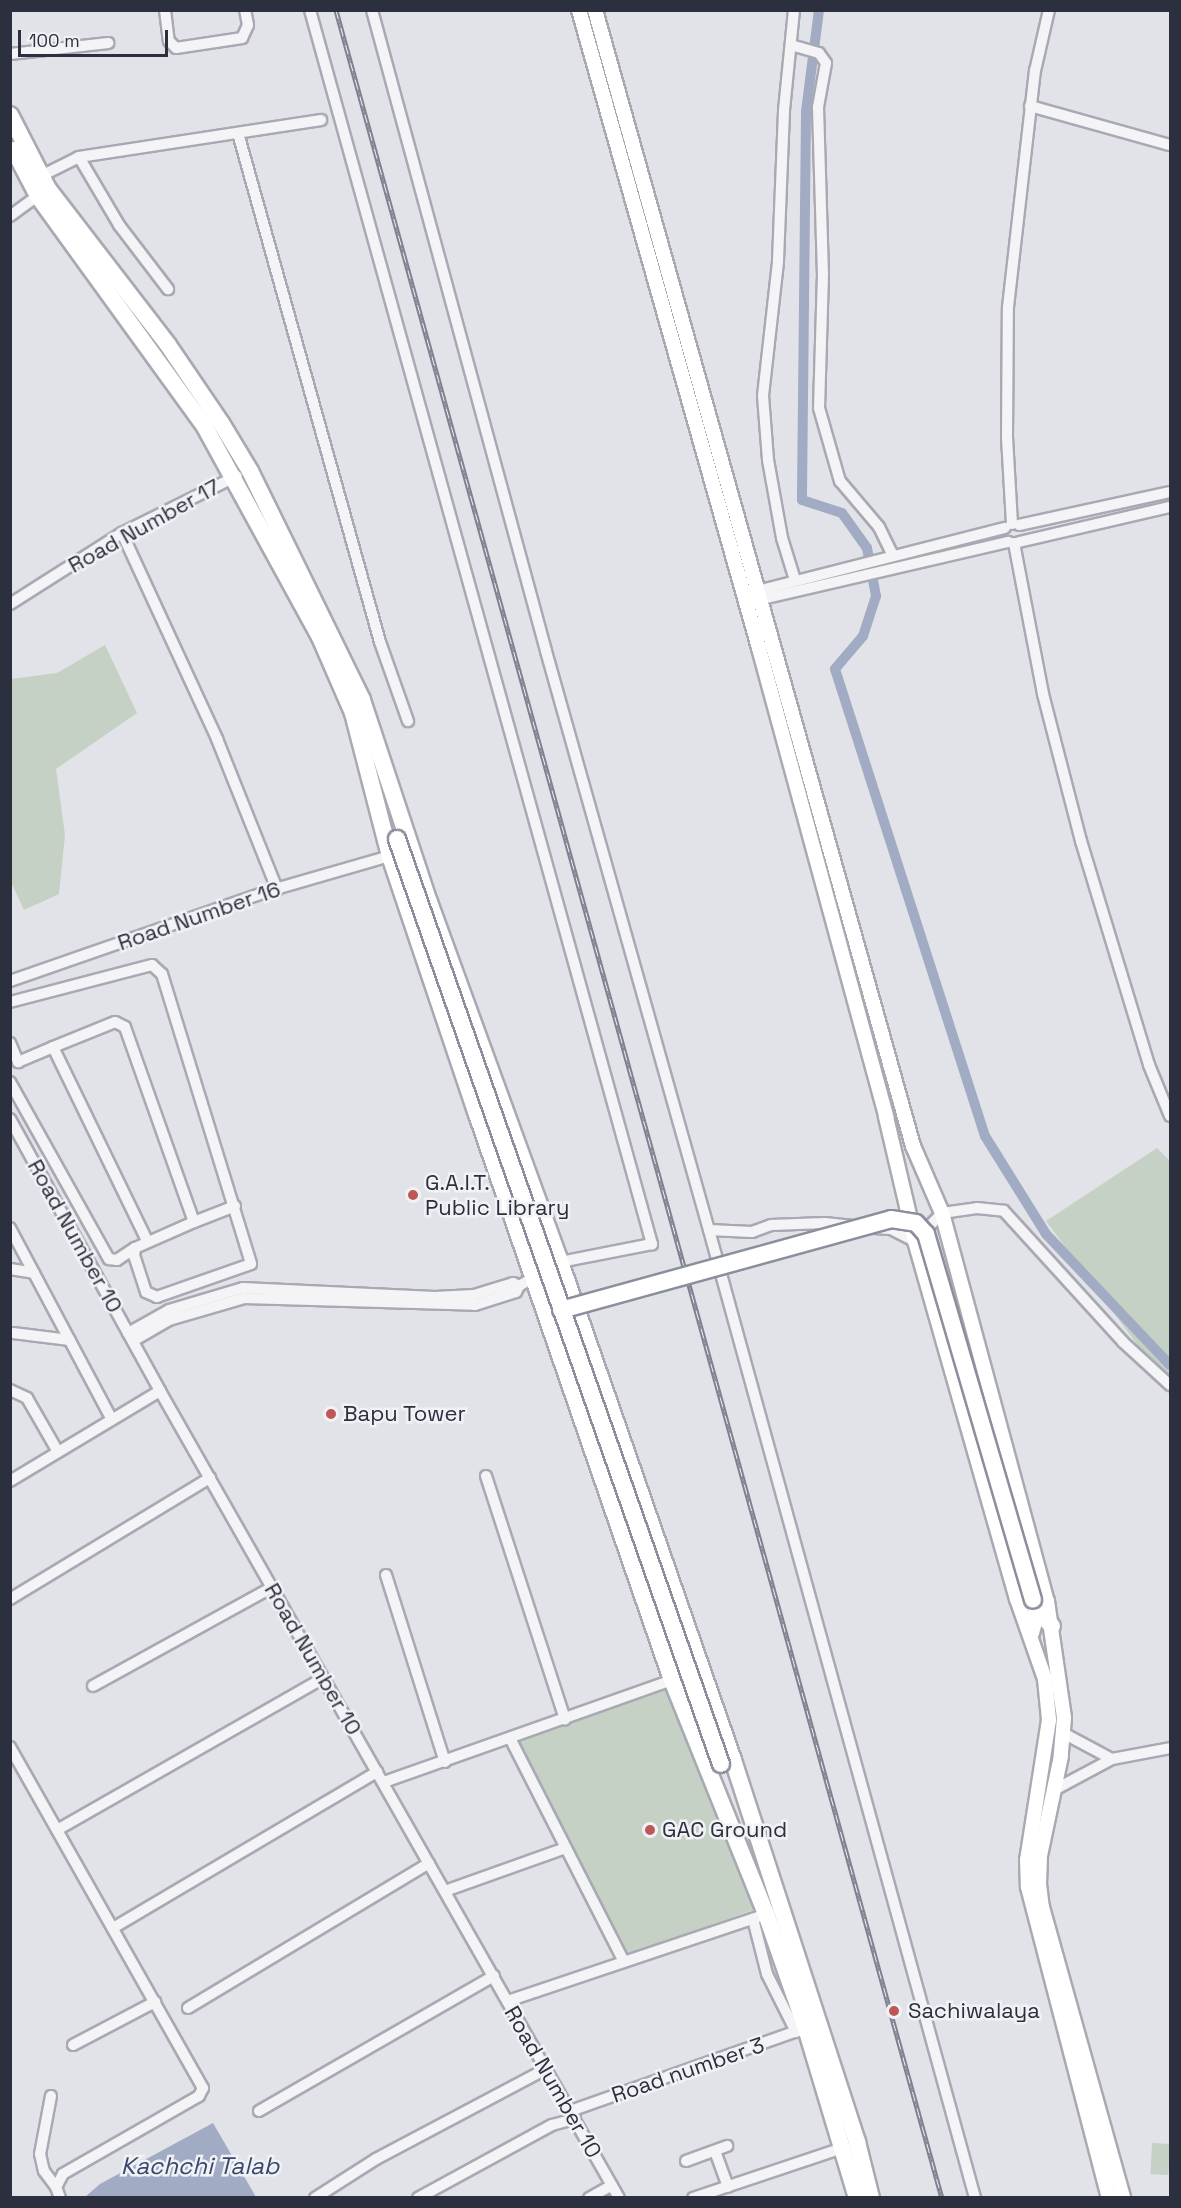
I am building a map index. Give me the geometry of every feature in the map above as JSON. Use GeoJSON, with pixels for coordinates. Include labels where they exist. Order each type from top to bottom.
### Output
{"type":"FeatureCollection","features":[{"type":"Feature","properties":{"kind":"highway"},"geometry":{"type":"LineString","coordinates":[[12,122],[42,187]]}},
{"type":"Feature","properties":{"kind":"highway"},"geometry":{"type":"LineString","coordinates":[[10,142],[42,187],[168,345],[242,474],[362,700],[394,826],[561,1310],[723,1769],[741,1792]]}},
{"type":"Feature","properties":{"kind":"highway"},"geometry":{"type":"LineString","coordinates":[[394,826],[559,1259],[590,1348],[822,2030],[871,2198]]}},
{"type":"Feature","properties":{"kind":"highway"},"geometry":{"type":"LineString","coordinates":[[394,826],[390,856],[536,1276],[672,1680],[721,1800],[759,1917],[844,2147],[857,2198]]}},
{"type":"Feature","properties":{"kind":"highway"},"geometry":{"type":"LineString","coordinates":[[561,1310],[881,1222],[904,1218],[916,1223],[926,1234],[1035,1605],[1052,1626]]}},
{"type":"Feature","properties":{"kind":"highway"},"geometry":{"type":"LineString","coordinates":[[563,1356],[590,1348]]}},
{"type":"Feature","properties":{"kind":"highway"},"geometry":{"type":"LineString","coordinates":[[1031,1633],[1035,1605]]}},
{"type":"Feature","properties":{"kind":"highway"},"geometry":{"type":"LineString","coordinates":[[721,1800],[723,1769]]}},
{"type":"Feature","properties":{"kind":"main road"},"geometry":{"type":"LineString","coordinates":[[579,10],[753,597],[912,1146],[942,1213],[1052,1626],[1063,1733],[1040,1856],[1042,1907],[1123,2198]]}},
{"type":"Feature","properties":{"kind":"main road"},"geometry":{"type":"LineString","coordinates":[[595,10],[753,597],[883,1106],[915,1241],[1017,1599],[1031,1633],[1045,1679],[1049,1720],[1027,1860],[1028,1887],[1109,2198]]}},
{"type":"Feature","properties":{"kind":"street"},"geometry":{"type":"LineString","coordinates":[[165,10],[169,41],[176,48],[242,38],[248,25],[245,10]]}},
{"type":"Feature","properties":{"kind":"street"},"geometry":{"type":"LineString","coordinates":[[131,1337],[167,1316],[261,1297],[490,1302],[516,1292],[519,1286],[559,1259],[652,1244],[310,10]]}},
{"type":"Feature","properties":{"kind":"street"},"geometry":{"type":"LineString","coordinates":[[372,10],[546,651],[709,1230],[975,2198]]}},
{"type":"Feature","properties":{"kind":"street"},"geometry":{"type":"LineString","coordinates":[[794,10],[778,262],[763,396],[768,460],[782,538],[795,580]]}},
{"type":"Feature","properties":{"kind":"street"},"geometry":{"type":"LineString","coordinates":[[1049,10],[1030,106],[1008,307],[1007,436],[1012,526],[1043,694],[1081,841],[1149,1065],[1170,1116]]}},
{"type":"Feature","properties":{"kind":"street"},"geometry":{"type":"LineString","coordinates":[[10,54],[108,42]]}},
{"type":"Feature","properties":{"kind":"street"},"geometry":{"type":"LineString","coordinates":[[791,45],[813,52],[826,66],[818,107],[823,274],[818,403],[840,481],[879,527],[890,561]]}},
{"type":"Feature","properties":{"kind":"street"},"geometry":{"type":"LineString","coordinates":[[1030,106],[1170,145]]}},
{"type":"Feature","properties":{"kind":"street"},"geometry":{"type":"LineString","coordinates":[[10,216],[79,157],[321,120]]}},
{"type":"Feature","properties":{"kind":"street"},"geometry":{"type":"LineString","coordinates":[[238,133],[380,642],[408,721]]}},
{"type":"Feature","properties":{"kind":"street"},"geometry":{"type":"LineString","coordinates":[[79,157],[119,225],[168,289]]}},
{"type":"Feature","properties":{"kind":"street","name":"Road Number 17"},"geometry":{"type":"LineString","coordinates":[[10,604],[122,533],[242,474]]}},
{"type":"Feature","properties":{"kind":"street"},"geometry":{"type":"LineString","coordinates":[[753,597],[1012,526],[1170,492]]}},
{"type":"Feature","properties":{"kind":"street"},"geometry":{"type":"LineString","coordinates":[[890,561],[1014,542],[1170,507]]}},
{"type":"Feature","properties":{"kind":"street"},"geometry":{"type":"LineString","coordinates":[[1012,526],[1024,531],[1014,542]]}},
{"type":"Feature","properties":{"kind":"street"},"geometry":{"type":"LineString","coordinates":[[122,533],[217,739],[277,889]]}},
{"type":"Feature","properties":{"kind":"street"},"geometry":{"type":"LineString","coordinates":[[753,597],[795,580],[860,569]]}},
{"type":"Feature","properties":{"kind":"street","name":"Road Number 16"},"geometry":{"type":"LineString","coordinates":[[10,981],[277,889],[390,856]]}},
{"type":"Feature","properties":{"kind":"street"},"geometry":{"type":"LineString","coordinates":[[10,1002],[152,965],[159,969],[251,1260],[249,1268],[157,1297]]}},
{"type":"Feature","properties":{"kind":"street"},"geometry":{"type":"LineString","coordinates":[[10,1043],[14,1065],[115,1022],[125,1027],[194,1222]]}},
{"type":"Feature","properties":{"kind":"street"},"geometry":{"type":"LineString","coordinates":[[53,1047],[147,1241]]}},
{"type":"Feature","properties":{"kind":"street"},"geometry":{"type":"LineString","coordinates":[[10,1082],[109,1259],[117,1260],[147,1241],[235,1206]]}},
{"type":"Feature","properties":{"kind":"street","name":"Road Number 10"},"geometry":{"type":"LineString","coordinates":[[10,1119],[160,1391],[619,2198]]}},
{"type":"Feature","properties":{"kind":"street"},"geometry":{"type":"LineString","coordinates":[[709,1230],[752,1232],[771,1225],[825,1223],[891,1229],[915,1241],[942,1213],[985,1209],[1004,1211],[1013,1217],[1054,1269],[1170,1385]]}},
{"type":"Feature","properties":{"kind":"street"},"geometry":{"type":"LineString","coordinates":[[10,1228],[112,1420]]}},
{"type":"Feature","properties":{"kind":"street"},"geometry":{"type":"LineString","coordinates":[[135,1248],[134,1256],[146,1292],[157,1297],[167,1316]]}},
{"type":"Feature","properties":{"kind":"street"},"geometry":{"type":"LineString","coordinates":[[10,1269],[34,1273]]}},
{"type":"Feature","properties":{"kind":"street"},"geometry":{"type":"LineString","coordinates":[[14,1333],[70,1340]]}},
{"type":"Feature","properties":{"kind":"street"},"geometry":{"type":"LineString","coordinates":[[10,1390],[27,1398],[58,1452]]}},
{"type":"Feature","properties":{"kind":"street"},"geometry":{"type":"LineString","coordinates":[[10,1481],[160,1391]]}},
{"type":"Feature","properties":{"kind":"street"},"geometry":{"type":"LineString","coordinates":[[486,1476],[565,1719]]}},
{"type":"Feature","properties":{"kind":"street"},"geometry":{"type":"LineString","coordinates":[[10,1599],[210,1478]]}},
{"type":"Feature","properties":{"kind":"street"},"geometry":{"type":"LineString","coordinates":[[386,1575],[445,1762]]}},
{"type":"Feature","properties":{"kind":"street"},"geometry":{"type":"LineString","coordinates":[[93,1686],[272,1587]]}},
{"type":"Feature","properties":{"kind":"street"},"geometry":{"type":"LineString","coordinates":[[57,1830],[324,1678]]}},
{"type":"Feature","properties":{"kind":"street"},"geometry":{"type":"LineString","coordinates":[[384,1782],[511,1740],[672,1680]]}},
{"type":"Feature","properties":{"kind":"street"},"geometry":{"type":"LineString","coordinates":[[1063,1733],[1112,1759]]}},
{"type":"Feature","properties":{"kind":"street"},"geometry":{"type":"LineString","coordinates":[[511,1740],[624,1962]]}},
{"type":"Feature","properties":{"kind":"street"},"geometry":{"type":"LineString","coordinates":[[10,1747],[203,2088],[199,2096],[63,2174],[58,2192]]}},
{"type":"Feature","properties":{"kind":"street"},"geometry":{"type":"LineString","coordinates":[[1054,1790],[1112,1759],[1170,1748]]}},
{"type":"Feature","properties":{"kind":"street"},"geometry":{"type":"LineString","coordinates":[[113,1928],[377,1772]]}},
{"type":"Feature","properties":{"kind":"street"},"geometry":{"type":"LineString","coordinates":[[445,1891],[566,1848]]}},
{"type":"Feature","properties":{"kind":"street"},"geometry":{"type":"LineString","coordinates":[[188,2008],[429,1863]]}},
{"type":"Feature","properties":{"kind":"street"},"geometry":{"type":"LineString","coordinates":[[507,2001],[759,1917]]}},
{"type":"Feature","properties":{"kind":"street"},"geometry":{"type":"LineString","coordinates":[[259,2111],[494,1976]]}},
{"type":"Feature","properties":{"kind":"street"},"geometry":{"type":"LineString","coordinates":[[73,2045],[154,2002]]}},
{"type":"Feature","properties":{"kind":"street","name":"Road number 3"},"geometry":{"type":"LineString","coordinates":[[418,2198],[572,2115],[801,2030]]}},
{"type":"Feature","properties":{"kind":"street"},"geometry":{"type":"LineString","coordinates":[[315,2198],[376,2159],[546,2069]]}},
{"type":"Feature","properties":{"kind":"street"},"geometry":{"type":"LineString","coordinates":[[51,2096],[40,2154],[44,2171],[58,2192]]}},
{"type":"Feature","properties":{"kind":"street"},"geometry":{"type":"LineString","coordinates":[[686,2161],[727,2146]]}},
{"type":"Feature","properties":{"kind":"street"},"geometry":{"type":"LineString","coordinates":[[693,2198],[844,2147]]}},
{"type":"Feature","properties":{"kind":"street"},"geometry":{"type":"LineString","coordinates":[[715,2151],[728,2187]]}},
{"type":"Feature","properties":{"kind":"street"},"geometry":{"type":"LineString","coordinates":[[589,2198],[612,2185]]}},
{"type":"Feature","properties":{"kind":"green space"},"geometry":{"type":"Polygon","coordinates":[[[105,645],[137,713],[56,769],[65,835],[59,894],[24,910],[11,882],[11,679],[57,673],[105,645]]]}},
{"type":"Feature","properties":{"kind":"green space"},"geometry":{"type":"Polygon","coordinates":[[[1157,1148],[1170,1161],[1170,1389],[1046,1221],[1157,1148]]]}},
{"type":"Feature","properties":{"kind":"green space","name":"GAC Ground"},"geometry":{"type":"Polygon","coordinates":[[[670,1689],[756,1909],[632,1953],[626,1951],[518,1745],[522,1738],[670,1689]]]}},
{"type":"Feature","properties":{"kind":"green space"},"geometry":{"type":"Polygon","coordinates":[[[1152,2143],[1170,2144],[1168,2175],[1150,2174],[1152,2143]]]}},
{"type":"Feature","properties":{"kind":"water","name":"Kachchi Talab"},"geometry":{"type":"Polygon","coordinates":[[[213,2123],[256,2197],[85,2197],[100,2184],[213,2123]]]}},
{"type":"Feature","properties":{"kind":"waterway"},"geometry":{"type":"LineString","coordinates":[[819,10],[806,112],[802,500],[842,513],[867,548],[876,596],[863,636],[835,669],[985,1136],[1046,1234],[1170,1365]]}},
{"type":"Feature","properties":{"kind":"railway"},"geometry":{"type":"LineString","coordinates":[[336,10],[942,2198]]}},
{"type":"Feature","properties":{"kind":"place","name":"G.A.I.T. Public Library"},"geometry":{"type":"Point","coordinates":[413,1195]}},
{"type":"Feature","properties":{"kind":"place","name":"Bapu Tower"},"geometry":{"type":"Point","coordinates":[331,1414]}},
{"type":"Feature","properties":{"kind":"place","name":"GAC Ground"},"geometry":{"type":"Point","coordinates":[650,1830]}},
{"type":"Feature","properties":{"kind":"place","name":"Sachiwalaya"},"geometry":{"type":"Point","coordinates":[894,2011]}}]}
